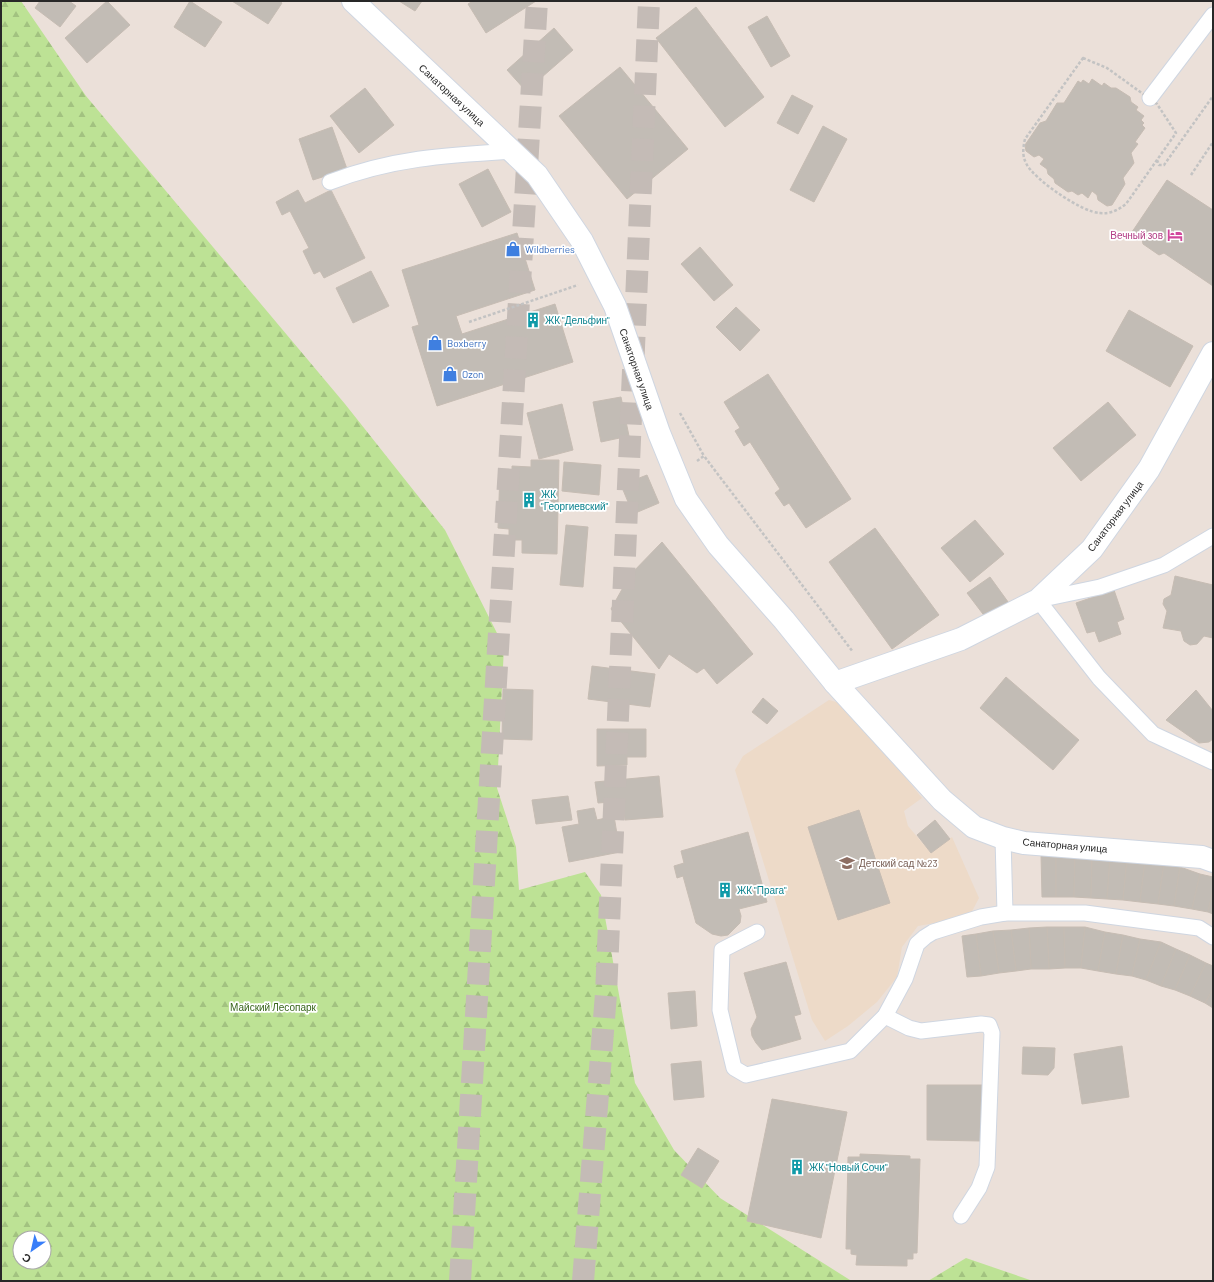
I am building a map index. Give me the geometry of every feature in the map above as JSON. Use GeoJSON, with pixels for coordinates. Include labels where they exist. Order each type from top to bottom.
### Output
{"type":"FeatureCollection","features":[{"type":"Feature","properties":{"kind":"street","name":"Санаторная улица"},"geometry":{"type":"LineString","coordinates":[[353,1],[537,175],[582,241],[615,306],[659,433],[686,499],[718,545],[784,620],[835,683],[942,800],[974,827],[1003,838],[1024,843],[1202,857],[1213,861]]}},
{"type":"Feature","properties":{"kind":"street","name":"Санаторная улица"},"geometry":{"type":"LineString","coordinates":[[835,683],[961,639],[1038,600],[1092,549],[1150,469],[1213,353]]}},
{"type":"Feature","properties":{"kind":"lane"},"geometry":{"type":"LineString","coordinates":[[1150,98],[1213,15]]}},
{"type":"Feature","properties":{"kind":"lane"},"geometry":{"type":"LineString","coordinates":[[330,182],[377,166],[415,158],[513,151]]}},
{"type":"Feature","properties":{"kind":"lane"},"geometry":{"type":"LineString","coordinates":[[1213,536],[1164,565],[1100,587],[1038,600],[1099,678],[1153,734],[1213,762]]}},
{"type":"Feature","properties":{"kind":"lane"},"geometry":{"type":"LineString","coordinates":[[1003,838],[1005,913]]}},
{"type":"Feature","properties":{"kind":"lane"},"geometry":{"type":"LineString","coordinates":[[757,932],[722,950],[720,1010],[734,1068],[746,1075],[850,1051],[885,1016],[905,979],[917,944],[933,932],[981,917],[1005,913],[1085,913],[1199,928],[1213,937]]}},
{"type":"Feature","properties":{"kind":"lane"},"geometry":{"type":"LineString","coordinates":[[885,1016],[909,1028],[922,1031],[981,1024],[989,1025],[992,1033],[987,1167],[979,1188],[961,1216]]}},
{"type":"Feature","properties":{"kind":"path"},"geometry":{"type":"LineString","coordinates":[[1083,58],[1107,68],[1157,104],[1176,133],[1157,160],[1126,204],[1117,210],[1099,214],[1091,212],[1075,204],[1037,177],[1026,165],[1023,156],[1025,139],[1083,58]]}},
{"type":"Feature","properties":{"kind":"path"},"geometry":{"type":"LineString","coordinates":[[1157,160],[1159,165],[1164,165],[1213,96]]}},
{"type":"Feature","properties":{"kind":"path"},"geometry":{"type":"LineString","coordinates":[[1191,175],[1213,142]]}},
{"type":"Feature","properties":{"kind":"path"},"geometry":{"type":"LineString","coordinates":[[469,322],[600,278]]}},
{"type":"Feature","properties":{"kind":"path"},"geometry":{"type":"LineString","coordinates":[[676,476],[704,456],[868,671]]}},
{"type":"Feature","properties":{"kind":"shaded area"},"geometry":{"type":"Polygon","coordinates":[[[829,700],[847,705],[922,798],[904,811],[908,826],[931,853],[952,837],[979,898],[969,917],[918,926],[902,947],[897,977],[877,1002],[848,1026],[825,1041],[812,1020],[735,770],[743,756],[829,700]]]}},
{"type":"Feature","properties":{"kind":"green space","name":"Майский Лесопарк"},"geometry":{"type":"Polygon","coordinates":[[[1,1],[21,1],[86,96],[345,404],[445,530],[504,647],[497,788],[516,847],[519,890],[585,872],[601,895],[635,1083],[674,1150],[720,1198],[850,1280],[858,1281],[1,1281],[1,1]]]}},
{"type":"Feature","properties":{"kind":"green space"},"geometry":{"type":"Polygon","coordinates":[[[966,1258],[1033,1281],[928,1281],[966,1258]]]}},
{"type":"Feature","properties":{"kind":"building"},"geometry":{"type":"Polygon","coordinates":[[[40,1],[69,1],[76,6],[60,27],[35,8],[40,1]]]}},
{"type":"Feature","properties":{"kind":"building"},"geometry":{"type":"Polygon","coordinates":[[[107,1],[130,25],[87,63],[65,38],[107,1]]]}},
{"type":"Feature","properties":{"kind":"building"},"geometry":{"type":"Polygon","coordinates":[[[190,1],[222,22],[205,47],[174,27],[190,1]]]}},
{"type":"Feature","properties":{"kind":"building"},"geometry":{"type":"Polygon","coordinates":[[[232,1],[279,1],[282,3],[268,24],[232,1]]]}},
{"type":"Feature","properties":{"kind":"building"},"geometry":{"type":"Polygon","coordinates":[[[399,1],[422,1],[415,11],[399,1]]]}},
{"type":"Feature","properties":{"kind":"building"},"geometry":{"type":"Polygon","coordinates":[[[473,1],[536,1],[486,33],[468,4],[473,1]]]}},
{"type":"Feature","properties":{"kind":"building"},"geometry":{"type":"Polygon","coordinates":[[[696,7],[764,97],[725,127],[656,38],[696,7]]]}},
{"type":"Feature","properties":{"kind":"building"},"geometry":{"type":"Polygon","coordinates":[[[767,16],[790,56],[771,67],[748,27],[767,16]]]}},
{"type":"Feature","properties":{"kind":"building"},"geometry":{"type":"Polygon","coordinates":[[[554,28],[573,50],[526,91],[507,70],[554,28]]]}},
{"type":"Feature","properties":{"kind":"building"},"geometry":{"type":"Polygon","coordinates":[[[620,67],[688,149],[627,199],[559,116],[620,67]]]}},
{"type":"Feature","properties":{"kind":"building"},"geometry":{"type":"Polygon","coordinates":[[[1092,79],[1102,86],[1104,83],[1111,88],[1116,88],[1130,97],[1131,102],[1138,107],[1136,110],[1144,116],[1141,120],[1144,123],[1142,125],[1145,128],[1135,142],[1138,144],[1131,153],[1134,163],[1123,178],[1125,184],[1112,205],[1107,206],[1098,200],[1097,195],[1092,191],[1088,198],[1082,193],[1078,195],[1072,191],[1068,192],[1055,183],[1054,179],[1048,174],[1047,169],[1040,164],[1044,159],[1039,155],[1034,157],[1026,151],[1025,145],[1040,123],[1046,121],[1057,103],[1064,103],[1078,81],[1081,83],[1083,80],[1089,84],[1092,79]]]}},
{"type":"Feature","properties":{"kind":"building"},"geometry":{"type":"Polygon","coordinates":[[[365,88],[394,125],[359,153],[330,116],[365,88]]]}},
{"type":"Feature","properties":{"kind":"building"},"geometry":{"type":"Polygon","coordinates":[[[792,95],[813,106],[798,134],[777,123],[792,95]]]}},
{"type":"Feature","properties":{"kind":"building"},"geometry":{"type":"Polygon","coordinates":[[[823,126],[847,139],[814,202],[790,190],[823,126]]]}},
{"type":"Feature","properties":{"kind":"building"},"geometry":{"type":"Polygon","coordinates":[[[332,127],[347,169],[313,180],[299,139],[332,127]]]}},
{"type":"Feature","properties":{"kind":"building"},"geometry":{"type":"Polygon","coordinates":[[[488,169],[511,212],[482,227],[459,184],[488,169]]]}},
{"type":"Feature","properties":{"kind":"building","name":"Вечный зов"},"geometry":{"type":"Polygon","coordinates":[[[1167,180],[1213,210],[1213,286],[1164,253],[1159,255],[1143,244],[1142,239],[1132,232],[1167,180]]]}},
{"type":"Feature","properties":{"kind":"building"},"geometry":{"type":"Polygon","coordinates":[[[298,190],[305,203],[331,190],[365,258],[324,278],[320,271],[314,274],[303,251],[309,248],[290,211],[282,215],[276,202],[298,190]]]}},
{"type":"Feature","properties":{"kind":"building","name":"ЖК \"Дельфин\""},"geometry":{"type":"Polygon","coordinates":[[[517,233],[535,290],[456,316],[462,334],[555,304],[573,362],[437,406],[412,327],[419,325],[402,270],[517,233]]]}},
{"type":"Feature","properties":{"kind":"building"},"geometry":{"type":"Polygon","coordinates":[[[700,247],[733,285],[714,301],[681,264],[700,247]]]}},
{"type":"Feature","properties":{"kind":"building"},"geometry":{"type":"Polygon","coordinates":[[[371,271],[389,306],[353,323],[336,288],[371,271]]]}},
{"type":"Feature","properties":{"kind":"building"},"geometry":{"type":"Polygon","coordinates":[[[736,307],[760,330],[740,351],[716,327],[736,307]]]}},
{"type":"Feature","properties":{"kind":"building"},"geometry":{"type":"Polygon","coordinates":[[[1129,310],[1193,346],[1170,387],[1106,351],[1129,310]]]}},
{"type":"Feature","properties":{"kind":"building"},"geometry":{"type":"Polygon","coordinates":[[[768,374],[851,499],[806,528],[789,503],[784,506],[775,493],[780,489],[750,442],[744,446],[735,431],[740,428],[724,402],[768,374]]]}},
{"type":"Feature","properties":{"kind":"building"},"geometry":{"type":"Polygon","coordinates":[[[621,397],[629,436],[601,442],[593,402],[621,397]]]}},
{"type":"Feature","properties":{"kind":"building"},"geometry":{"type":"Polygon","coordinates":[[[1108,402],[1136,435],[1081,481],[1053,448],[1108,402]]]}},
{"type":"Feature","properties":{"kind":"building"},"geometry":{"type":"Polygon","coordinates":[[[562,404],[573,450],[539,459],[527,413],[562,404]]]}},
{"type":"Feature","properties":{"kind":"building","name":"ЖК \"Георгиевский\""},"geometry":{"type":"Polygon","coordinates":[[[531,460],[559,460],[557,554],[522,553],[522,540],[509,540],[509,529],[498,528],[500,472],[512,472],[512,466],[531,467],[531,460]]]}},
{"type":"Feature","properties":{"kind":"building"},"geometry":{"type":"Polygon","coordinates":[[[564,462],[601,465],[599,495],[562,491],[564,462]]]}},
{"type":"Feature","properties":{"kind":"building"},"geometry":{"type":"Polygon","coordinates":[[[647,475],[659,503],[633,514],[621,485],[647,475]]]}},
{"type":"Feature","properties":{"kind":"building"},"geometry":{"type":"Polygon","coordinates":[[[975,520],[1004,554],[970,582],[941,548],[975,520]]]}},
{"type":"Feature","properties":{"kind":"building"},"geometry":{"type":"Polygon","coordinates":[[[566,525],[588,527],[583,587],[560,585],[566,525]]]}},
{"type":"Feature","properties":{"kind":"building"},"geometry":{"type":"Polygon","coordinates":[[[875,528],[939,615],[892,649],[829,562],[875,528]]]}},
{"type":"Feature","properties":{"kind":"building"},"geometry":{"type":"Polygon","coordinates":[[[662,542],[753,654],[717,684],[704,668],[697,673],[669,654],[659,669],[611,609],[630,575],[662,542]]]}},
{"type":"Feature","properties":{"kind":"building"},"geometry":{"type":"Polygon","coordinates":[[[1175,576],[1213,585],[1213,638],[1204,636],[1197,644],[1190,645],[1184,641],[1181,631],[1163,628],[1167,611],[1163,604],[1164,599],[1171,595],[1175,576]]]}},
{"type":"Feature","properties":{"kind":"building"},"geometry":{"type":"Polygon","coordinates":[[[990,577],[1011,606],[989,622],[967,593],[990,577]]]}},
{"type":"Feature","properties":{"kind":"building"},"geometry":{"type":"Polygon","coordinates":[[[1114,590],[1124,619],[1117,622],[1121,634],[1099,642],[1095,631],[1087,633],[1076,603],[1114,590]]]}},
{"type":"Feature","properties":{"kind":"building"},"geometry":{"type":"Polygon","coordinates":[[[592,666],[655,674],[650,707],[588,699],[592,666]]]}},
{"type":"Feature","properties":{"kind":"building"},"geometry":{"type":"Polygon","coordinates":[[[1006,677],[1079,740],[1053,770],[980,708],[1006,677]]]}},
{"type":"Feature","properties":{"kind":"building"},"geometry":{"type":"Polygon","coordinates":[[[503,689],[533,690],[532,740],[502,739],[503,689]]]}},
{"type":"Feature","properties":{"kind":"building"},"geometry":{"type":"Polygon","coordinates":[[[1196,690],[1213,711],[1213,739],[1209,742],[1199,743],[1166,720],[1196,690]]]}},
{"type":"Feature","properties":{"kind":"building"},"geometry":{"type":"Polygon","coordinates":[[[763,698],[778,711],[767,724],[752,712],[763,698]]]}},
{"type":"Feature","properties":{"kind":"building"},"geometry":{"type":"Polygon","coordinates":[[[597,729],[646,729],[646,757],[627,757],[627,765],[597,766],[597,729]]]}},
{"type":"Feature","properties":{"kind":"building"},"geometry":{"type":"Polygon","coordinates":[[[659,776],[663,817],[625,820],[623,801],[598,803],[595,782],[659,776]]]}},
{"type":"Feature","properties":{"kind":"building"},"geometry":{"type":"Polygon","coordinates":[[[568,796],[572,820],[536,824],[532,800],[568,796]]]}},
{"type":"Feature","properties":{"kind":"building"},"geometry":{"type":"Polygon","coordinates":[[[594,808],[597,820],[614,816],[620,852],[569,862],[562,827],[579,824],[577,811],[594,808]]]}},
{"type":"Feature","properties":{"kind":"building"},"geometry":{"type":"Polygon","coordinates":[[[859,810],[890,903],[838,920],[808,827],[859,810]]]}},
{"type":"Feature","properties":{"kind":"building"},"geometry":{"type":"Polygon","coordinates":[[[935,820],[950,839],[931,853],[917,835],[935,820]]]}},
{"type":"Feature","properties":{"kind":"building","name":"ЖК \"Прага\""},"geometry":{"type":"Polygon","coordinates":[[[748,832],[767,902],[739,909],[741,916],[740,923],[728,935],[721,936],[712,934],[696,923],[683,876],[677,878],[674,866],[684,863],[681,851],[748,832]]]}},
{"type":"Feature","properties":{"kind":"building"},"geometry":{"type":"Polygon","coordinates":[[[1041,855],[1056,855],[1056,897],[1042,897],[1041,855]]]}},
{"type":"Feature","properties":{"kind":"building"},"geometry":{"type":"Polygon","coordinates":[[[1056,855],[1075,856],[1074,897],[1056,897],[1056,855]]]}},
{"type":"Feature","properties":{"kind":"building"},"geometry":{"type":"Polygon","coordinates":[[[1075,856],[1092,857],[1091,898],[1074,897],[1075,856]]]}},
{"type":"Feature","properties":{"kind":"building"},"geometry":{"type":"Polygon","coordinates":[[[1092,857],[1110,858],[1107,899],[1091,898],[1092,857]]]}},
{"type":"Feature","properties":{"kind":"building"},"geometry":{"type":"Polygon","coordinates":[[[1110,858],[1127,859],[1123,900],[1107,899],[1110,858]]]}},
{"type":"Feature","properties":{"kind":"building"},"geometry":{"type":"Polygon","coordinates":[[[1127,859],[1145,861],[1140,902],[1123,900],[1127,859]]]}},
{"type":"Feature","properties":{"kind":"building"},"geometry":{"type":"Polygon","coordinates":[[[1145,861],[1164,864],[1158,904],[1140,902],[1145,861]]]}},
{"type":"Feature","properties":{"kind":"building"},"geometry":{"type":"Polygon","coordinates":[[[1164,864],[1180,867],[1174,906],[1158,904],[1164,864]]]}},
{"type":"Feature","properties":{"kind":"building"},"geometry":{"type":"Polygon","coordinates":[[[1180,867],[1200,874],[1192,909],[1174,906],[1180,867]]]}},
{"type":"Feature","properties":{"kind":"building"},"geometry":{"type":"Polygon","coordinates":[[[1200,874],[1213,877],[1213,889],[1208,912],[1192,909],[1200,874]]]}},
{"type":"Feature","properties":{"kind":"building"},"geometry":{"type":"Polygon","coordinates":[[[1213,889],[1213,914],[1208,912],[1213,889]]]}},
{"type":"Feature","properties":{"kind":"building"},"geometry":{"type":"Polygon","coordinates":[[[1047,927],[1064,927],[1065,968],[1049,969],[1047,927]]]}},
{"type":"Feature","properties":{"kind":"building"},"geometry":{"type":"Polygon","coordinates":[[[1047,927],[1049,969],[1031,969],[1029,928],[1047,927]]]}},
{"type":"Feature","properties":{"kind":"building"},"geometry":{"type":"Polygon","coordinates":[[[1064,927],[1085,927],[1081,968],[1065,968],[1064,927]]]}},
{"type":"Feature","properties":{"kind":"building"},"geometry":{"type":"Polygon","coordinates":[[[1085,927],[1105,932],[1098,971],[1081,968],[1085,927]]]}},
{"type":"Feature","properties":{"kind":"building"},"geometry":{"type":"Polygon","coordinates":[[[1029,928],[1031,969],[1016,971],[1011,930],[1029,928]]]}},
{"type":"Feature","properties":{"kind":"building"},"geometry":{"type":"Polygon","coordinates":[[[1011,930],[1016,971],[999,973],[993,931],[1011,930]]]}},
{"type":"Feature","properties":{"kind":"building"},"geometry":{"type":"Polygon","coordinates":[[[993,931],[999,973],[981,976],[976,934],[993,931]]]}},
{"type":"Feature","properties":{"kind":"building"},"geometry":{"type":"Polygon","coordinates":[[[1105,932],[1123,935],[1116,974],[1098,971],[1105,932]]]}},
{"type":"Feature","properties":{"kind":"building"},"geometry":{"type":"Polygon","coordinates":[[[976,934],[981,976],[967,977],[962,936],[976,934]]]}},
{"type":"Feature","properties":{"kind":"building"},"geometry":{"type":"Polygon","coordinates":[[[1123,935],[1140,939],[1132,976],[1116,974],[1123,935]]]}},
{"type":"Feature","properties":{"kind":"building"},"geometry":{"type":"Polygon","coordinates":[[[1140,939],[1161,942],[1146,980],[1132,976],[1140,939]]]}},
{"type":"Feature","properties":{"kind":"building"},"geometry":{"type":"Polygon","coordinates":[[[1161,942],[1176,949],[1161,986],[1146,980],[1161,942]]]}},
{"type":"Feature","properties":{"kind":"building"},"geometry":{"type":"Polygon","coordinates":[[[1176,949],[1190,955],[1175,990],[1161,986],[1176,949]]]}},
{"type":"Feature","properties":{"kind":"building"},"geometry":{"type":"Polygon","coordinates":[[[1190,955],[1206,963],[1190,996],[1175,990],[1190,955]]]}},
{"type":"Feature","properties":{"kind":"building"},"geometry":{"type":"Polygon","coordinates":[[[786,962],[801,1014],[794,1016],[801,1039],[762,1050],[752,1036],[751,1029],[757,1017],[744,973],[786,962]]]}},
{"type":"Feature","properties":{"kind":"building"},"geometry":{"type":"Polygon","coordinates":[[[1206,963],[1213,966],[1213,989],[1205,1003],[1190,996],[1206,963]]]}},
{"type":"Feature","properties":{"kind":"building"},"geometry":{"type":"Polygon","coordinates":[[[1213,989],[1213,1008],[1205,1003],[1213,989]]]}},
{"type":"Feature","properties":{"kind":"building"},"geometry":{"type":"Polygon","coordinates":[[[695,991],[697,1026],[671,1029],[668,993],[695,991]]]}},
{"type":"Feature","properties":{"kind":"building"},"geometry":{"type":"Polygon","coordinates":[[[1122,1046],[1129,1097],[1082,1104],[1074,1054],[1122,1046]]]}},
{"type":"Feature","properties":{"kind":"building"},"geometry":{"type":"Polygon","coordinates":[[[1023,1047],[1055,1048],[1054,1068],[1048,1075],[1022,1074],[1023,1047]]]}},
{"type":"Feature","properties":{"kind":"building"},"geometry":{"type":"Polygon","coordinates":[[[701,1061],[704,1097],[674,1100],[671,1064],[701,1061]]]}},
{"type":"Feature","properties":{"kind":"building"},"geometry":{"type":"Polygon","coordinates":[[[927,1085],[982,1085],[981,1141],[927,1140],[927,1085]]]}},
{"type":"Feature","properties":{"kind":"building","name":"ЖК \"Новый Сочи\""},"geometry":{"type":"Polygon","coordinates":[[[772,1099],[847,1112],[821,1238],[747,1221],[772,1099]]]}},
{"type":"Feature","properties":{"kind":"building"},"geometry":{"type":"Polygon","coordinates":[[[698,1148],[719,1161],[702,1188],[681,1175],[698,1148]]]}},
{"type":"Feature","properties":{"kind":"building"},"geometry":{"type":"Polygon","coordinates":[[[860,1154],[910,1156],[910,1159],[920,1159],[917,1253],[913,1253],[913,1259],[907,1259],[907,1266],[856,1265],[857,1255],[851,1254],[851,1249],[846,1249],[848,1157],[860,1157],[860,1154]]]}},
{"type":"Feature","properties":{"kind":"tunnel"},"geometry":{"type":"LineString","coordinates":[[460,1281],[537,1]]}},
{"type":"Feature","properties":{"kind":"tunnel"},"geometry":{"type":"LineString","coordinates":[[583,1281],[606,994],[649,1]]}},
{"type":"Feature","properties":{"kind":"place","name":"Вечный зов"},"geometry":{"type":"Point","coordinates":[1175,235]}},
{"type":"Feature","properties":{"kind":"place","name":"Wildberries"},"geometry":{"type":"Point","coordinates":[513,249]}},
{"type":"Feature","properties":{"kind":"place","name":"ЖК \"Дельфин\""},"geometry":{"type":"Point","coordinates":[533,320]}},
{"type":"Feature","properties":{"kind":"place","name":"Boxberry"},"geometry":{"type":"Point","coordinates":[435,343]}},
{"type":"Feature","properties":{"kind":"place","name":"Ozon"},"geometry":{"type":"Point","coordinates":[450,374]}},
{"type":"Feature","properties":{"kind":"place","name":"ЖК \"Георгиевский\""},"geometry":{"type":"Point","coordinates":[529,500]}},
{"type":"Feature","properties":{"kind":"place","name":"Детский сад №23"},"geometry":{"type":"Point","coordinates":[847,863]}},
{"type":"Feature","properties":{"kind":"place","name":"ЖК \"Прага\""},"geometry":{"type":"Point","coordinates":[725,890]}},
{"type":"Feature","properties":{"kind":"place","name":"ЖК \"Новый Сочи\""},"geometry":{"type":"Point","coordinates":[797,1167]}}]}
